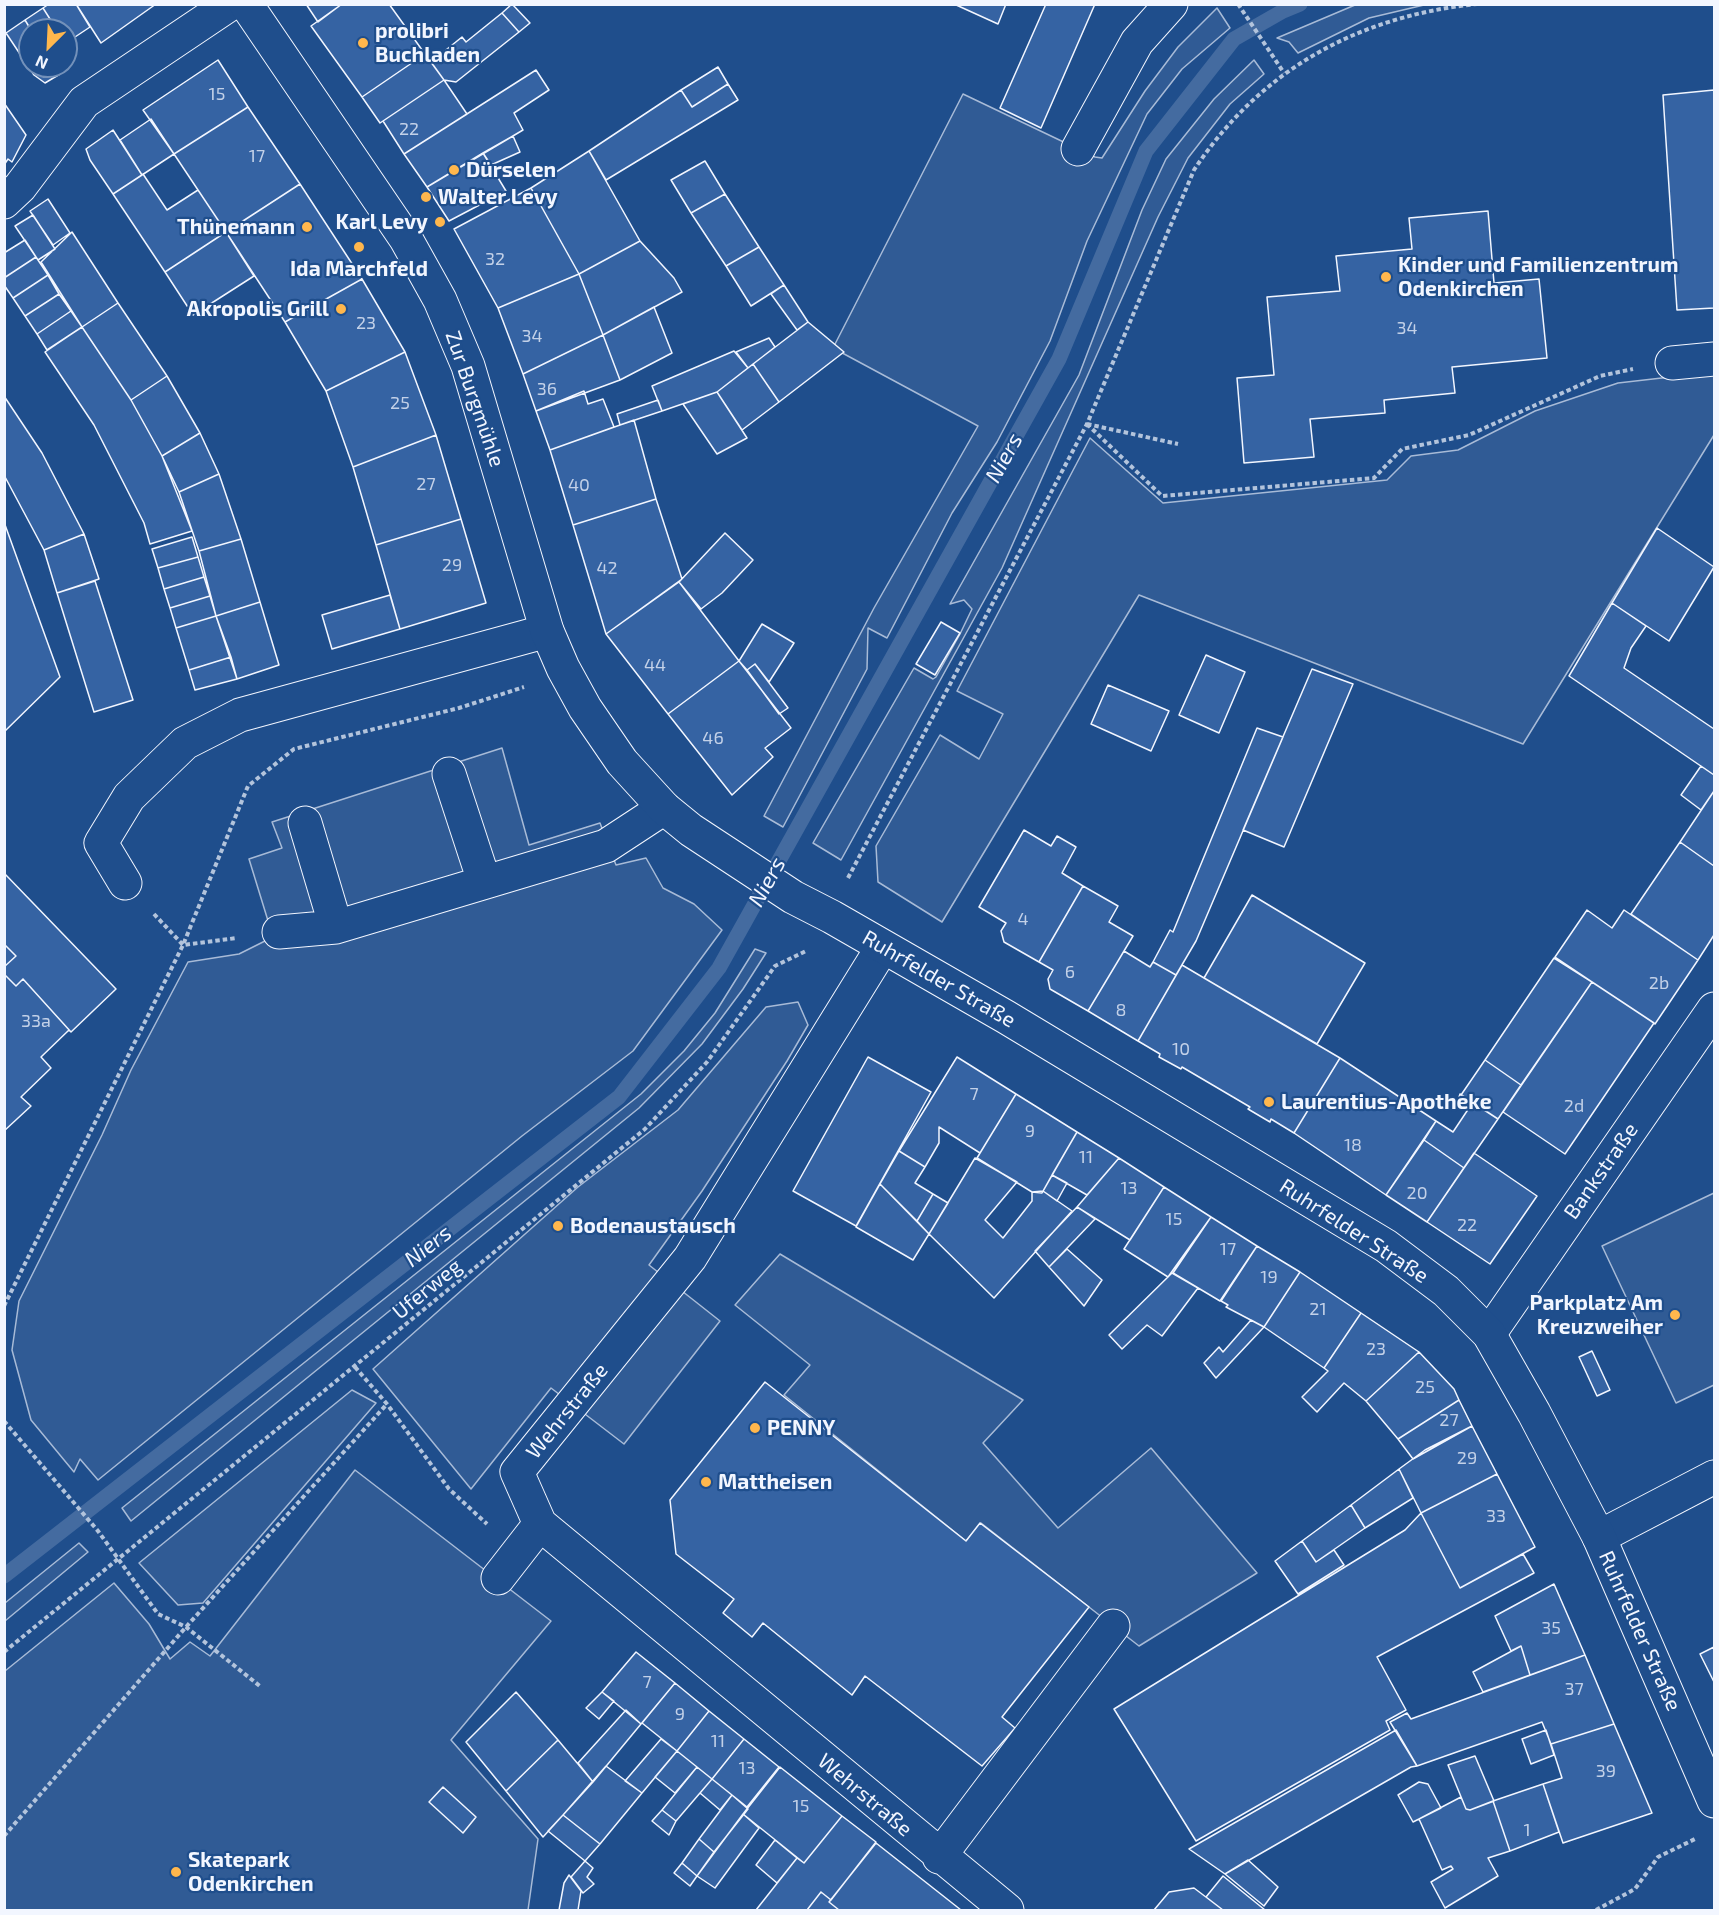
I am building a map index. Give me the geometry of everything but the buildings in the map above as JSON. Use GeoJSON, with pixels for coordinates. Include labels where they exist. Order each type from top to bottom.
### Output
{"type":"FeatureCollection","features":[{"type":"Feature","properties":{"kind":"street"},"geometry":{"type":"LineString","coordinates":[[4,202],[20,187],[84,102],[230,4]]}},
{"type":"Feature","properties":{"kind":"street","name":"Zur Burgmühle"},"geometry":{"type":"LineString","coordinates":[[246,4],[406,238],[440,300],[468,366],[547,631],[563,668],[622,762],[663,808],[690,830],[793,897]]}},
{"type":"Feature","properties":{"kind":"street"},"geometry":{"type":"LineString","coordinates":[[1078,149],[1137,42],[1171,4]]}},
{"type":"Feature","properties":{"kind":"street"},"geometry":{"type":"LineString","coordinates":[[1672,363],[1714,359]]}},
{"type":"Feature","properties":{"kind":"street"},"geometry":{"type":"LineString","coordinates":[[125,883],[101,843],[129,797],[185,743],[240,715],[547,631]]}},
{"type":"Feature","properties":{"kind":"street"},"geometry":{"type":"LineString","coordinates":[[449,774],[484,881]]}},
{"type":"Feature","properties":{"kind":"street"},"geometry":{"type":"LineString","coordinates":[[279,932],[336,927],[606,846],[663,808]]}},
{"type":"Feature","properties":{"kind":"street"},"geometry":{"type":"LineString","coordinates":[[305,824],[336,927]]}},
{"type":"Feature","properties":{"kind":"street","name":"Ruhrfelder Straße"},"geometry":{"type":"LineString","coordinates":[[793,897],[832,916],[882,948],[1006,1017],[1386,1245],[1446,1291],[1489,1334],[1599,1537],[1714,1801]]}},
{"type":"Feature","properties":{"kind":"street","name":"Wehrstraße"},"geometry":{"type":"LineString","coordinates":[[882,948],[690,1258],[517,1472],[540,1524],[1006,1911]]}},
{"type":"Feature","properties":{"kind":"street","name":"Bankstraße"},"geometry":{"type":"LineString","coordinates":[[1489,1334],[1714,1009]]}},
{"type":"Feature","properties":{"kind":"street"},"geometry":{"type":"LineString","coordinates":[[1599,1537],[1714,1477]]}},
{"type":"Feature","properties":{"kind":"street"},"geometry":{"type":"LineString","coordinates":[[498,1578],[540,1524]]}},
{"type":"Feature","properties":{"kind":"street"},"geometry":{"type":"LineString","coordinates":[[939,1857],[1113,1626]]}},
{"type":"Feature","properties":{"kind":"path"},"geometry":{"type":"LineString","coordinates":[[1238,4],[1284,73]]}},
{"type":"Feature","properties":{"kind":"path","name":"Uferweg"},"geometry":{"type":"LineString","coordinates":[[4,1652],[645,1129],[707,1062],[775,966],[813,947],[832,916],[850,874],[1087,424],[1194,170],[1222,133],[1284,73],[1342,38],[1379,24],[1477,4]]}},
{"type":"Feature","properties":{"kind":"path"},"geometry":{"type":"LineString","coordinates":[[1087,424],[1162,496],[1374,478],[1402,449],[1469,435],[1600,376],[1672,363]]}},
{"type":"Feature","properties":{"kind":"path"},"geometry":{"type":"LineString","coordinates":[[1087,424],[1178,444]]}},
{"type":"Feature","properties":{"kind":"path"},"geometry":{"type":"LineString","coordinates":[[4,1306],[183,945],[248,786],[294,748],[459,708],[519,690],[563,668]]}},
{"type":"Feature","properties":{"kind":"path"},"geometry":{"type":"LineString","coordinates":[[125,883],[183,945]]}},
{"type":"Feature","properties":{"kind":"path"},"geometry":{"type":"LineString","coordinates":[[183,945],[279,932]]}},
{"type":"Feature","properties":{"kind":"path"},"geometry":{"type":"LineString","coordinates":[[355,1367],[387,1404],[449,1489],[518,1553]]}},
{"type":"Feature","properties":{"kind":"path"},"geometry":{"type":"LineString","coordinates":[[4,1836],[186,1627],[387,1404]]}},
{"type":"Feature","properties":{"kind":"path"},"geometry":{"type":"LineString","coordinates":[[4,1420],[98,1531],[158,1614],[186,1627],[261,1687]]}},
{"type":"Feature","properties":{"kind":"path"},"geometry":{"type":"LineString","coordinates":[[1596,1911],[1635,1888],[1658,1857],[1705,1834]]}},
{"type":"Feature","properties":{"kind":"shaded area"},"geometry":{"type":"Polygon","coordinates":[[[1355,5],[1424,5],[1369,18],[1298,53],[1289,42],[1277,38],[1355,5]]]}},
{"type":"Feature","properties":{"kind":"shaded area"},"geometry":{"type":"Polygon","coordinates":[[[1217,8],[1230,28],[1182,69],[1147,114],[1087,241],[1050,341],[997,442],[952,513],[887,638],[868,628],[867,669],[783,827],[764,816],[874,608],[978,426],[833,348],[963,94],[1095,157],[1102,158],[1145,91],[1178,47],[1217,8]]]}},
{"type":"Feature","properties":{"kind":"shaded area"},"geometry":{"type":"Polygon","coordinates":[[[1254,60],[1264,74],[1230,104],[1188,158],[1158,217],[1002,568],[841,860],[813,843],[914,668],[933,679],[936,677],[960,634],[972,609],[964,600],[950,604],[1079,375],[1142,210],[1166,159],[1214,99],[1254,60]]]}},
{"type":"Feature","properties":{"kind":"shaded area"},"geometry":{"type":"Polygon","coordinates":[[[1714,372],[1714,435],[1523,744],[1139,595],[942,922],[878,882],[876,846],[940,735],[979,759],[1003,714],[957,691],[1090,438],[1163,503],[1387,480],[1411,456],[1458,450],[1535,411],[1618,383],[1714,372]]]}},
{"type":"Feature","properties":{"kind":"shaded area"},"geometry":{"type":"Polygon","coordinates":[[[502,748],[529,845],[600,823],[616,865],[646,858],[663,888],[694,904],[722,930],[633,1051],[522,1136],[98,1480],[80,1459],[74,1472],[31,1420],[12,1350],[19,1301],[102,1135],[131,1070],[188,962],[239,954],[273,937],[249,859],[282,848],[272,822],[502,748]]]}},
{"type":"Feature","properties":{"kind":"shaded area"},"geometry":{"type":"Polygon","coordinates":[[[755,949],[766,953],[743,989],[702,1044],[639,1108],[131,1521],[122,1508],[641,1094],[684,1051],[715,1013],[755,949]]]}},
{"type":"Feature","properties":{"kind":"shaded area"},"geometry":{"type":"Polygon","coordinates":[[[798,1002],[808,1025],[702,1191],[649,1265],[720,1321],[624,1444],[551,1388],[471,1489],[373,1369],[578,1187],[678,1110],[766,1007],[798,1002]]]}},
{"type":"Feature","properties":{"kind":"shaded area","name":"Parkplatz Am Kreuzweiher"},"geometry":{"type":"Polygon","coordinates":[[[1714,1193],[1714,1385],[1676,1403],[1602,1246],[1714,1193]]]}},
{"type":"Feature","properties":{"kind":"shaded area"},"geometry":{"type":"Polygon","coordinates":[[[780,1254],[1023,1400],[983,1443],[1058,1528],[1151,1448],[1257,1573],[1139,1646],[981,1523],[966,1541],[784,1395],[810,1365],[735,1305],[780,1254]]]}},
{"type":"Feature","properties":{"kind":"shaded area"},"geometry":{"type":"Polygon","coordinates":[[[352,1390],[376,1403],[203,1603],[178,1605],[139,1563],[352,1390]]]}},
{"type":"Feature","properties":{"kind":"shaded area"},"geometry":{"type":"Polygon","coordinates":[[[355,1470],[551,1621],[451,1740],[538,1839],[528,1910],[5,1910],[5,1671],[114,1583],[149,1624],[170,1659],[190,1642],[210,1656],[355,1470]]]}},
{"type":"Feature","properties":{"kind":"shaded area"},"geometry":{"type":"Polygon","coordinates":[[[79,1543],[88,1552],[5,1621],[5,1603],[79,1543]]]}},
{"type":"Feature","properties":{"kind":"waterway","name":"Niers"},"geometry":{"type":"LineString","coordinates":[[4,1576],[619,1097],[719,968],[1059,359],[1146,151],[1234,39],[1300,4]]}},
{"type":"Feature","properties":{"kind":"place","name":"prolibri Buchladen"},"geometry":{"type":"Point","coordinates":[363,43]}},
{"type":"Feature","properties":{"kind":"place","name":"Dürselen"},"geometry":{"type":"Point","coordinates":[454,170]}},
{"type":"Feature","properties":{"kind":"place","name":"Walter Levy"},"geometry":{"type":"Point","coordinates":[426,197]}},
{"type":"Feature","properties":{"kind":"place","name":"Karl Levy"},"geometry":{"type":"Point","coordinates":[440,222]}},
{"type":"Feature","properties":{"kind":"place","name":"Thünemann"},"geometry":{"type":"Point","coordinates":[307,227]}},
{"type":"Feature","properties":{"kind":"place","name":"Ida Marchfeld"},"geometry":{"type":"Point","coordinates":[359,247]}},
{"type":"Feature","properties":{"kind":"place","name":"Kinder und Familienzentrum Odenkirchen"},"geometry":{"type":"Point","coordinates":[1386,277]}},
{"type":"Feature","properties":{"kind":"place","name":"Akropolis Grill"},"geometry":{"type":"Point","coordinates":[341,309]}},
{"type":"Feature","properties":{"kind":"place","name":"Laurentius-Apotheke"},"geometry":{"type":"Point","coordinates":[1269,1102]}},
{"type":"Feature","properties":{"kind":"place","name":"Bodenaustausch"},"geometry":{"type":"Point","coordinates":[558,1226]}},
{"type":"Feature","properties":{"kind":"place","name":"Parkplatz Am Kreuzweiher"},"geometry":{"type":"Point","coordinates":[1675,1315]}},
{"type":"Feature","properties":{"kind":"place","name":"PENNY"},"geometry":{"type":"Point","coordinates":[755,1428]}},
{"type":"Feature","properties":{"kind":"place","name":"Mattheisen"},"geometry":{"type":"Point","coordinates":[706,1482]}},
{"type":"Feature","properties":{"kind":"place","name":"Skatepark Odenkirchen"},"geometry":{"type":"Point","coordinates":[176,1872]}}]}
